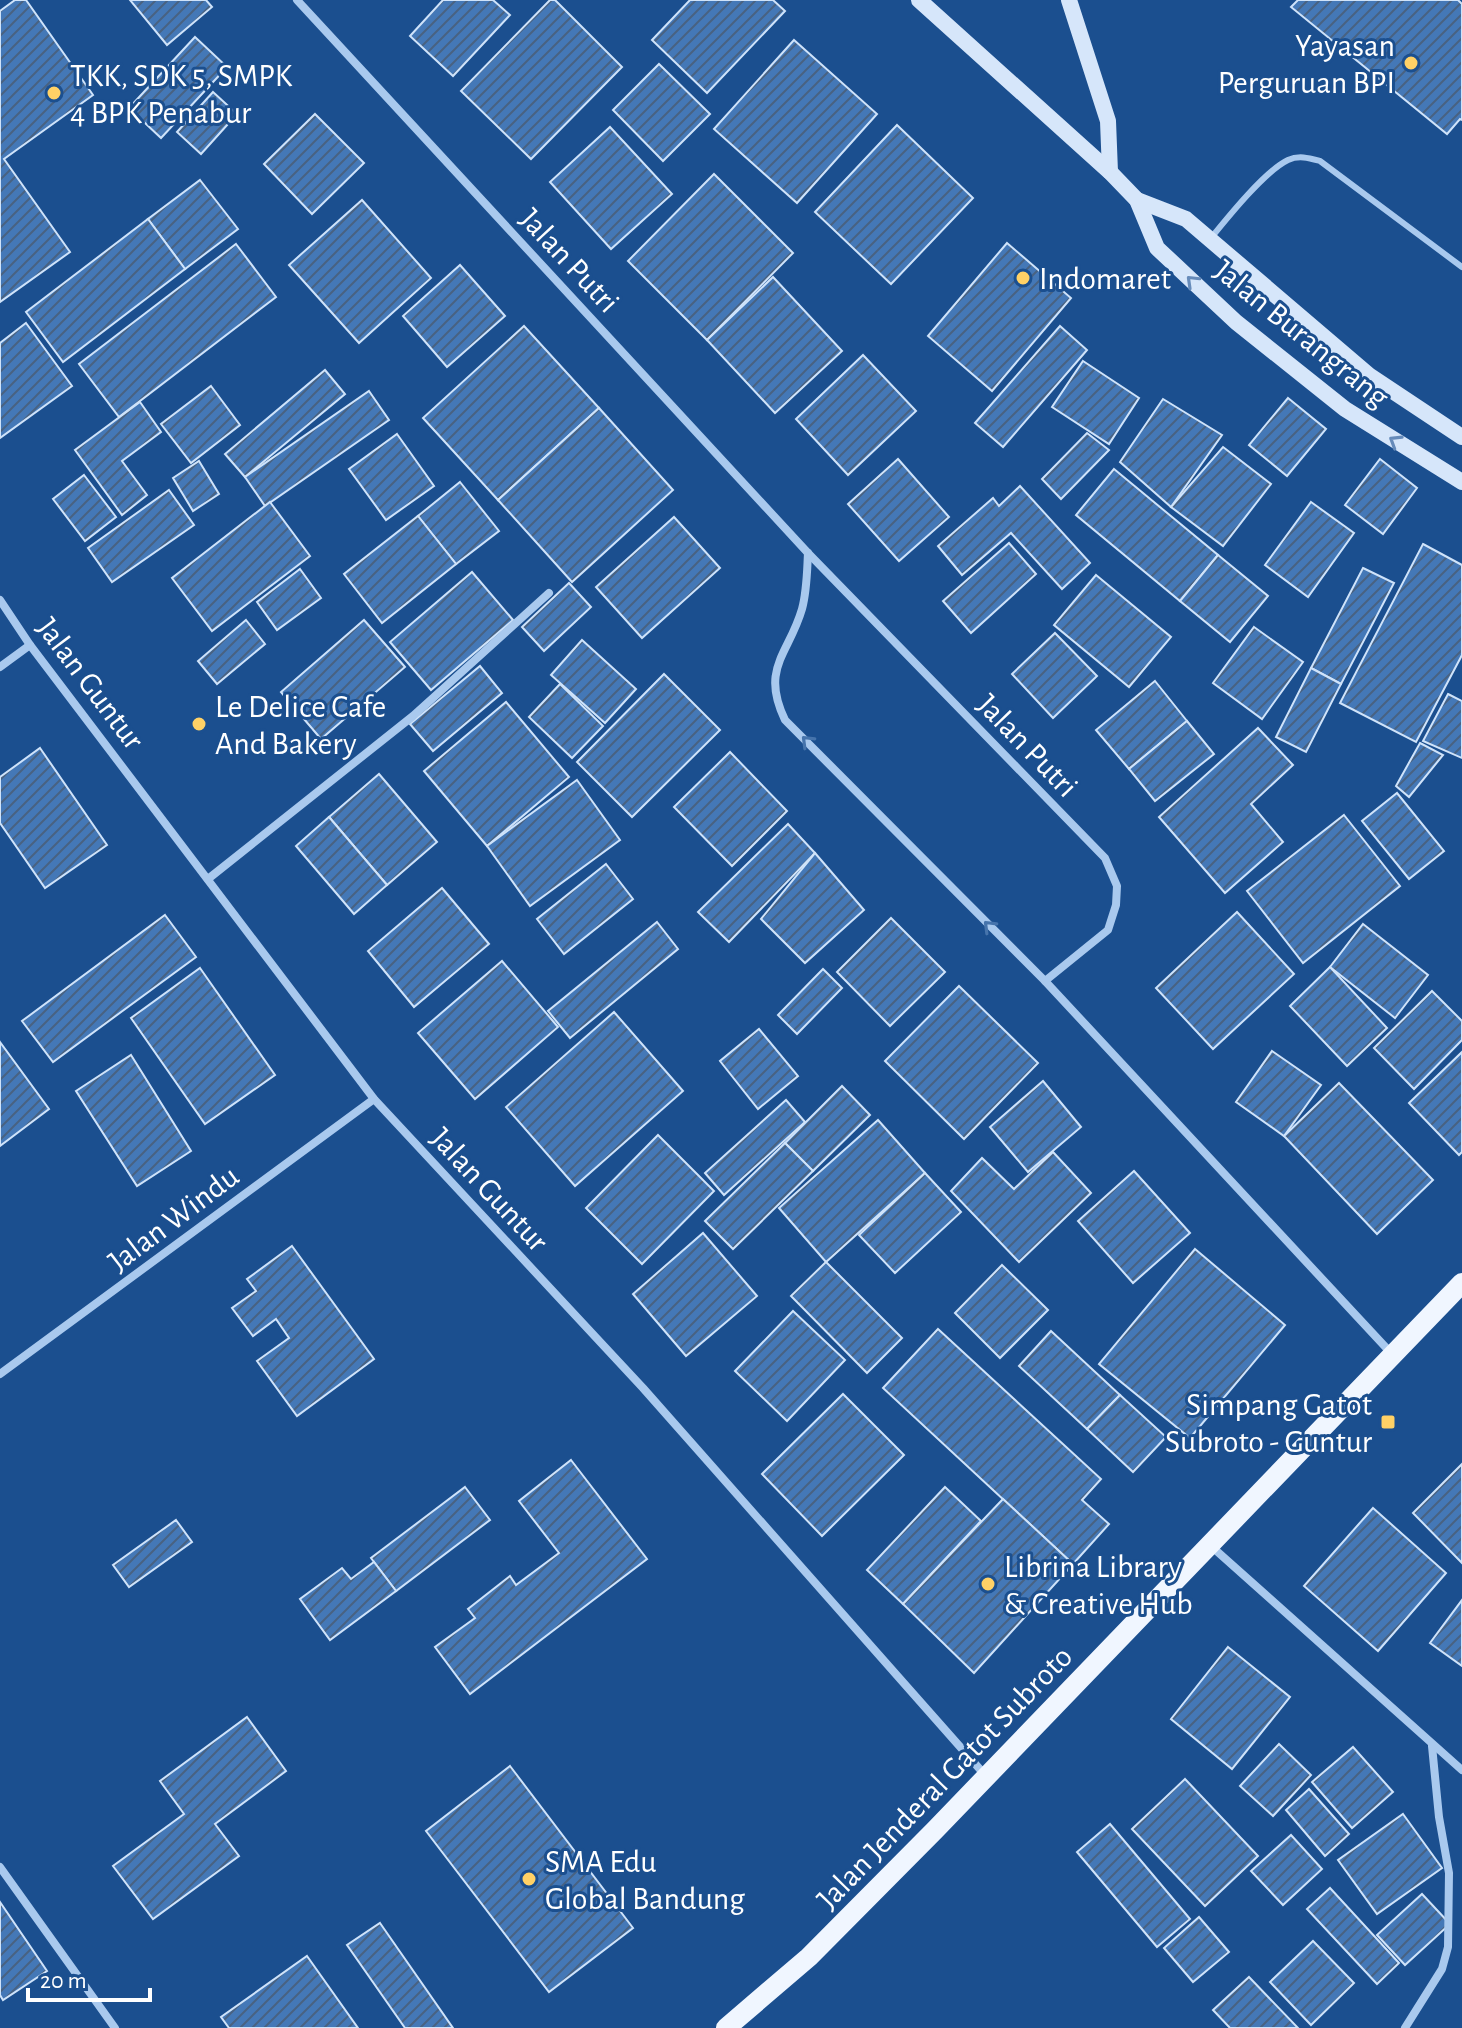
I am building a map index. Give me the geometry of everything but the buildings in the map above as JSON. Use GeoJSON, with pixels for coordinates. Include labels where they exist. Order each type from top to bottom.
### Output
{"type":"FeatureCollection","features":[{"type":"Feature","properties":{"kind":"main road","name":"Jalan Jenderal Gatot Subroto"},"geometry":{"type":"LineString","coordinates":[[726,2028],[809,1957],[987,1778],[1462,1283]]}},
{"type":"Feature","properties":{"kind":"street","name":"Jalan Putri"},"geometry":{"type":"LineString","coordinates":[[297,0],[808,553],[1105,858],[1117,886],[1116,905],[1108,930],[1045,981]]}},
{"type":"Feature","properties":{"kind":"street","name":"Jalan Burangrang"},"geometry":{"type":"LineString","coordinates":[[919,0],[1110,172],[1137,200],[1157,248],[1265,348],[1345,409],[1462,482]]}},
{"type":"Feature","properties":{"kind":"street"},"geometry":{"type":"LineString","coordinates":[[1069,0],[1108,121],[1110,172]]}},
{"type":"Feature","properties":{"kind":"street","name":"Jalan Burangrang"},"geometry":{"type":"LineString","coordinates":[[1137,200],[1186,219],[1370,376],[1462,437]]}},
{"type":"Feature","properties":{"kind":"street"},"geometry":{"type":"LineString","coordinates":[[808,553],[802,609],[779,657],[775,675],[779,707],[785,720],[1045,981],[1392,1355]]}},
{"type":"Feature","properties":{"kind":"street"},"geometry":{"type":"LineString","coordinates":[[208,879],[413,716],[549,593]]}},
{"type":"Feature","properties":{"kind":"street","name":"Jalan Guntur"},"geometry":{"type":"LineString","coordinates":[[0,600],[30,645],[374,1099],[643,1388],[987,1778]]}},
{"type":"Feature","properties":{"kind":"street"},"geometry":{"type":"LineString","coordinates":[[0,667],[30,645]]}},
{"type":"Feature","properties":{"kind":"street","name":"Jalan Windu"},"geometry":{"type":"LineString","coordinates":[[0,1374],[374,1099]]}},
{"type":"Feature","properties":{"kind":"street"},"geometry":{"type":"LineString","coordinates":[[1211,1546],[1462,1770]]}},
{"type":"Feature","properties":{"kind":"street"},"geometry":{"type":"LineString","coordinates":[[1405,2028],[1442,1969],[1448,1947],[1449,1873],[1439,1817],[1432,1745]]}},
{"type":"Feature","properties":{"kind":"street"},"geometry":{"type":"LineString","coordinates":[[0,1867],[115,2028]]}},
{"type":"Feature","properties":{"kind":"lane"},"geometry":{"type":"LineString","coordinates":[[1211,238],[1270,174],[1286,161],[1307,157],[1320,161],[1462,267]]}},
{"type":"Feature","properties":{"kind":"place","name":"Yayasan Perguruan BPI"},"geometry":{"type":"Point","coordinates":[1411,63]}},
{"type":"Feature","properties":{"kind":"place","name":"TKK, SDK 5, SMPK 4 BPK Penabur"},"geometry":{"type":"Point","coordinates":[54,93]}},
{"type":"Feature","properties":{"kind":"place","name":"Indomaret"},"geometry":{"type":"Point","coordinates":[1023,278]}},
{"type":"Feature","properties":{"kind":"place","name":"Le Delice Cafe And Bakery"},"geometry":{"type":"Point","coordinates":[199,724]}},
{"type":"Feature","properties":{"kind":"place","name":"Simpang Gatot Subroto - Guntur"},"geometry":{"type":"Point","coordinates":[1388,1422]}},
{"type":"Feature","properties":{"kind":"place","name":"Librina Library & Creative Hub"},"geometry":{"type":"Point","coordinates":[988,1584]}},
{"type":"Feature","properties":{"kind":"place","name":"SMA Edu Global Bandung"},"geometry":{"type":"Point","coordinates":[529,1879]}}]}
